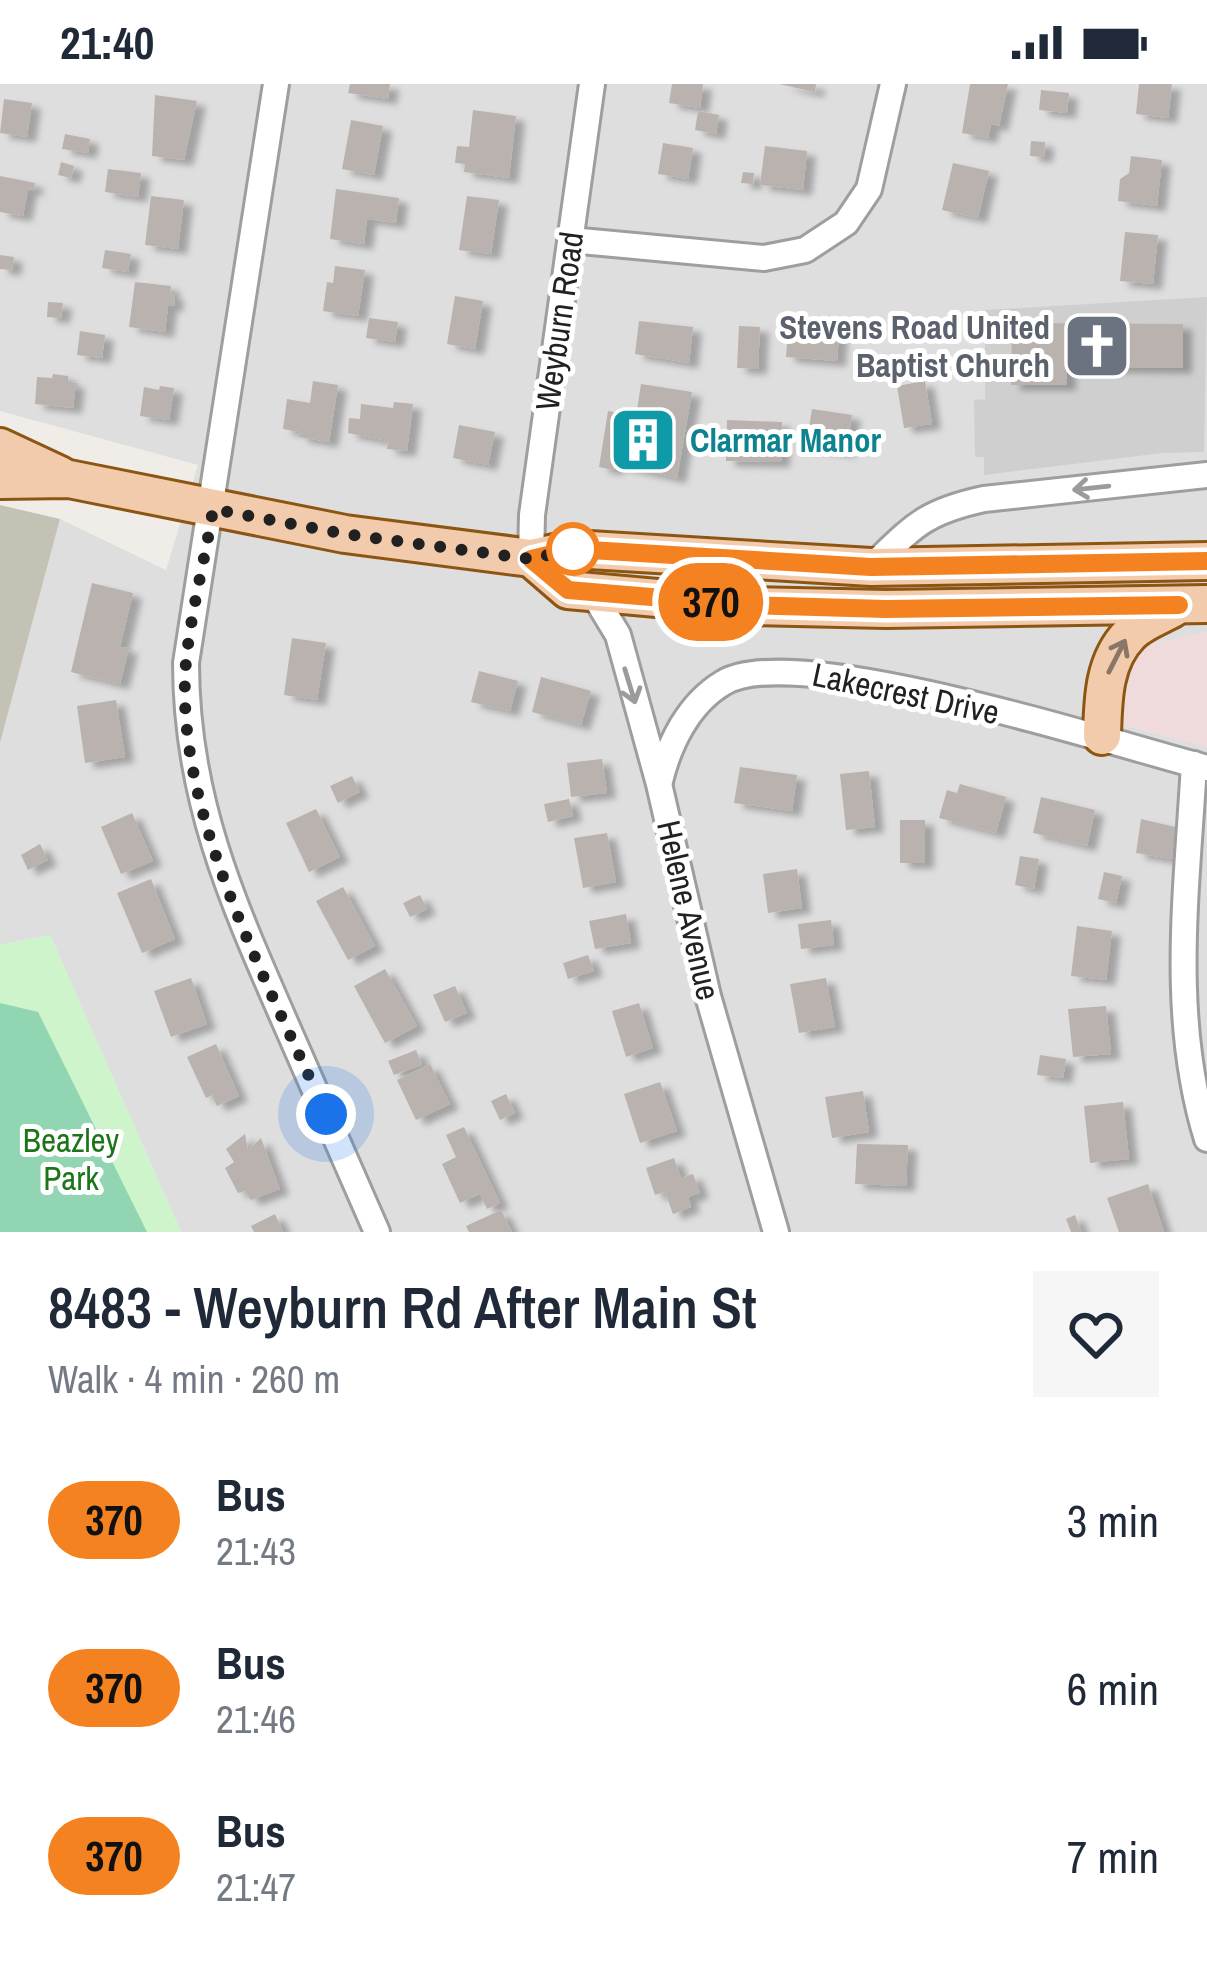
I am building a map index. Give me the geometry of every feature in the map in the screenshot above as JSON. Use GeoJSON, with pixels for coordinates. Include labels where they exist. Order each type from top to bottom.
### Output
{"type":"FeatureCollection","features":[{"type":"Feature","properties":{"kind":"main road"},"geometry":{"type":"LineString","coordinates":[[0,447],[69,479]]}},
{"type":"Feature","properties":{"kind":"main road"},"geometry":{"type":"LineString","coordinates":[[0,480],[69,479],[345,534],[531,559],[573,549],[871,567],[1207,561]]}},
{"type":"Feature","properties":{"kind":"main road"},"geometry":{"type":"LineString","coordinates":[[531,559],[568,590],[592,592],[816,607],[1193,605]]}},
{"type":"Feature","properties":{"kind":"main road"},"geometry":{"type":"LineString","coordinates":[[1102,736],[1103,692],[1117,653],[1131,632],[1193,605]]}},
{"type":"Feature","properties":{"kind":"street"},"geometry":{"type":"LineString","coordinates":[[276,84],[186,663],[186,707],[200,792],[226,888],[377,1232]]}},
{"type":"Feature","properties":{"kind":"street","name":"Weyburn Road"},"geometry":{"type":"LineString","coordinates":[[531,559],[532,515],[592,84]]}},
{"type":"Feature","properties":{"kind":"street"},"geometry":{"type":"LineString","coordinates":[[570,240],[764,257],[805,250],[846,223],[869,189],[893,84]]}},
{"type":"Feature","properties":{"kind":"street"},"geometry":{"type":"LineString","coordinates":[[871,567],[928,515],[954,506],[1207,475]]}},
{"type":"Feature","properties":{"kind":"street","name":"Helene Avenue"},"geometry":{"type":"LineString","coordinates":[[592,592],[617,635],[659,784],[708,996],[776,1232]]}},
{"type":"Feature","properties":{"kind":"street","name":"Lakecrest Drive"},"geometry":{"type":"LineString","coordinates":[[659,784],[674,738],[707,697],[724,682],[778,670],[846,677],[1102,736],[1200,766]]}},
{"type":"Feature","properties":{"kind":"street"},"geometry":{"type":"LineString","coordinates":[[1200,766],[1182,998],[1196,1102],[1207,1139]]}},
{"type":"Feature","properties":{"kind":"shaded area"},"geometry":{"type":"Polygon","coordinates":[[[0,84],[1207,84],[1207,632],[1141,646],[1108,721],[1207,747],[1207,1232],[181,1232],[50,935],[0,945],[0,743],[60,519],[166,570],[198,465],[0,411],[0,84]]]}},
{"type":"Feature","properties":{"kind":"shaded area"},"geometry":{"type":"Polygon","coordinates":[[[1207,297],[1204,452],[984,475],[984,457],[975,457],[974,400],[985,399],[985,310],[1207,297]]]}},
{"type":"Feature","properties":{"kind":"shaded area"},"geometry":{"type":"Polygon","coordinates":[[[0,505],[60,519],[0,743],[0,505]]]}},
{"type":"Feature","properties":{"kind":"shaded area"},"geometry":{"type":"Polygon","coordinates":[[[1207,632],[1207,747],[1107,721],[1141,646],[1207,632]]]}},
{"type":"Feature","properties":{"kind":"green space","name":"Beazley Park"},"geometry":{"type":"Polygon","coordinates":[[[50,935],[181,1232],[0,1232],[0,945],[50,935]]]}},
{"type":"Feature","properties":{"kind":"green space","name":"Beazley Park"},"geometry":{"type":"Polygon","coordinates":[[[0,1003],[38,1012],[147,1232],[0,1232],[0,1003]]]}},
{"type":"Feature","properties":{"kind":"building"},"geometry":{"type":"Polygon","coordinates":[[[350,84],[390,84],[388,99],[348,93],[350,84]]]}},
{"type":"Feature","properties":{"kind":"building"},"geometry":{"type":"Polygon","coordinates":[[[672,84],[703,84],[700,108],[669,103],[672,84]]]}},
{"type":"Feature","properties":{"kind":"building"},"geometry":{"type":"Polygon","coordinates":[[[779,84],[816,84],[815,92],[779,84]]]}},
{"type":"Feature","properties":{"kind":"building"},"geometry":{"type":"Polygon","coordinates":[[[970,84],[1008,84],[999,126],[991,124],[988,138],[962,133],[970,84]]]}},
{"type":"Feature","properties":{"kind":"building"},"geometry":{"type":"Polygon","coordinates":[[[1139,84],[1172,84],[1168,118],[1136,114],[1139,84]]]}},
{"type":"Feature","properties":{"kind":"building"},"geometry":{"type":"Polygon","coordinates":[[[1041,90],[1069,93],[1067,113],[1039,110],[1041,90]]]}},
{"type":"Feature","properties":{"kind":"building"},"geometry":{"type":"Polygon","coordinates":[[[155,95],[197,101],[184,160],[152,156],[155,95]]]}},
{"type":"Feature","properties":{"kind":"building"},"geometry":{"type":"Polygon","coordinates":[[[4,99],[32,103],[27,137],[0,133],[4,99]]]}},
{"type":"Feature","properties":{"kind":"building"},"geometry":{"type":"Polygon","coordinates":[[[473,110],[516,116],[509,178],[464,172],[465,164],[455,163],[457,146],[469,147],[473,110]]]}},
{"type":"Feature","properties":{"kind":"building"},"geometry":{"type":"Polygon","coordinates":[[[698,111],[719,115],[716,134],[695,130],[698,111]]]}},
{"type":"Feature","properties":{"kind":"building"},"geometry":{"type":"Polygon","coordinates":[[[351,120],[383,126],[374,175],[342,169],[351,120]]]}},
{"type":"Feature","properties":{"kind":"building"},"geometry":{"type":"Polygon","coordinates":[[[65,134],[90,139],[88,153],[62,149],[65,134]]]}},
{"type":"Feature","properties":{"kind":"building"},"geometry":{"type":"Polygon","coordinates":[[[1031,141],[1045,142],[1044,157],[1030,156],[1031,141]]]}},
{"type":"Feature","properties":{"kind":"building"},"geometry":{"type":"Polygon","coordinates":[[[663,143],[693,148],[688,179],[658,174],[663,143]]]}},
{"type":"Feature","properties":{"kind":"building"},"geometry":{"type":"Polygon","coordinates":[[[765,146],[807,151],[803,190],[760,185],[765,146]]]}},
{"type":"Feature","properties":{"kind":"building"},"geometry":{"type":"Polygon","coordinates":[[[1131,156],[1162,160],[1157,206],[1118,201],[1120,179],[1129,173],[1131,156]]]}},
{"type":"Feature","properties":{"kind":"building"},"geometry":{"type":"Polygon","coordinates":[[[61,162],[74,166],[71,178],[58,175],[61,162]]]}},
{"type":"Feature","properties":{"kind":"building"},"geometry":{"type":"Polygon","coordinates":[[[953,163],[989,171],[978,218],[942,210],[953,163]]]}},
{"type":"Feature","properties":{"kind":"building"},"geometry":{"type":"Polygon","coordinates":[[[108,169],[141,173],[138,197],[105,192],[108,169]]]}},
{"type":"Feature","properties":{"kind":"building"},"geometry":{"type":"Polygon","coordinates":[[[743,172],[754,173],[753,184],[741,183],[743,172]]]}},
{"type":"Feature","properties":{"kind":"building"},"geometry":{"type":"Polygon","coordinates":[[[0,176],[35,183],[34,190],[28,189],[23,216],[0,212],[0,176]]]}},
{"type":"Feature","properties":{"kind":"building"},"geometry":{"type":"Polygon","coordinates":[[[336,189],[399,198],[396,223],[367,219],[364,244],[330,239],[336,189]]]}},
{"type":"Feature","properties":{"kind":"building"},"geometry":{"type":"Polygon","coordinates":[[[151,196],[184,200],[178,249],[145,245],[151,196]]]}},
{"type":"Feature","properties":{"kind":"building"},"geometry":{"type":"Polygon","coordinates":[[[467,196],[499,200],[491,254],[459,250],[467,196]]]}},
{"type":"Feature","properties":{"kind":"building"},"geometry":{"type":"Polygon","coordinates":[[[1125,232],[1158,235],[1153,284],[1120,281],[1125,232]]]}},
{"type":"Feature","properties":{"kind":"building"},"geometry":{"type":"Polygon","coordinates":[[[105,250],[131,254],[128,272],[102,268],[105,250]]]}},
{"type":"Feature","properties":{"kind":"building"},"geometry":{"type":"Polygon","coordinates":[[[0,255],[14,257],[12,270],[0,269],[0,255]]]}},
{"type":"Feature","properties":{"kind":"building"},"geometry":{"type":"Polygon","coordinates":[[[335,266],[365,270],[358,316],[323,311],[327,282],[333,283],[335,266]]]}},
{"type":"Feature","properties":{"kind":"building"},"geometry":{"type":"Polygon","coordinates":[[[135,282],[171,286],[174,306],[168,306],[165,332],[129,327],[135,282]]]}},
{"type":"Feature","properties":{"kind":"building"},"geometry":{"type":"Polygon","coordinates":[[[455,296],[483,301],[475,349],[447,344],[455,296]]]}},
{"type":"Feature","properties":{"kind":"building"},"geometry":{"type":"Polygon","coordinates":[[[48,302],[63,303],[61,318],[47,317],[48,302]]]}},
{"type":"Feature","properties":{"kind":"building"},"geometry":{"type":"Polygon","coordinates":[[[369,318],[398,322],[395,342],[366,338],[369,318]]]}},
{"type":"Feature","properties":{"kind":"building"},"geometry":{"type":"Polygon","coordinates":[[[789,318],[840,322],[837,361],[786,357],[789,318]]]}},
{"type":"Feature","properties":{"kind":"building"},"geometry":{"type":"Polygon","coordinates":[[[639,321],[693,327],[689,363],[635,354],[639,321]]]}},
{"type":"Feature","properties":{"kind":"building","name":"Stevens Road United Baptist Church"},"geometry":{"type":"Polygon","coordinates":[[[1012,323],[1183,324],[1183,368],[1067,367],[1067,385],[1011,385],[1012,323]]]}},
{"type":"Feature","properties":{"kind":"building"},"geometry":{"type":"Polygon","coordinates":[[[739,326],[760,327],[758,369],[737,368],[739,326]]]}},
{"type":"Feature","properties":{"kind":"building"},"geometry":{"type":"Polygon","coordinates":[[[80,331],[105,335],[102,358],[77,355],[80,331]]]}},
{"type":"Feature","properties":{"kind":"building"},"geometry":{"type":"Polygon","coordinates":[[[53,374],[68,376],[68,382],[76,383],[73,408],[35,404],[37,377],[52,378],[53,374]]]}},
{"type":"Feature","properties":{"kind":"building"},"geometry":{"type":"Polygon","coordinates":[[[313,381],[338,385],[329,442],[283,429],[287,399],[310,403],[313,381]]]}},
{"type":"Feature","properties":{"kind":"building"},"geometry":{"type":"Polygon","coordinates":[[[925,381],[932,424],[904,428],[897,386],[925,381]]]}},
{"type":"Feature","properties":{"kind":"building","name":"Clarmar Manor"},"geometry":{"type":"Polygon","coordinates":[[[641,384],[692,392],[677,478],[615,464],[614,470],[599,467],[608,411],[636,416],[641,384]]]}},
{"type":"Feature","properties":{"kind":"building"},"geometry":{"type":"Polygon","coordinates":[[[160,386],[174,388],[169,420],[140,416],[144,387],[159,390],[160,386]]]}},
{"type":"Feature","properties":{"kind":"building"},"geometry":{"type":"Polygon","coordinates":[[[394,402],[413,404],[407,451],[387,449],[388,441],[348,433],[349,418],[360,419],[361,404],[393,408],[394,402]]]}},
{"type":"Feature","properties":{"kind":"building"},"geometry":{"type":"Polygon","coordinates":[[[812,409],[852,415],[846,452],[806,446],[812,409]]]}},
{"type":"Feature","properties":{"kind":"building"},"geometry":{"type":"Polygon","coordinates":[[[727,420],[782,422],[781,462],[726,461],[727,420]]]}},
{"type":"Feature","properties":{"kind":"building"},"geometry":{"type":"Polygon","coordinates":[[[459,425],[495,432],[488,465],[453,458],[459,425]]]}},
{"type":"Feature","properties":{"kind":"building"},"geometry":{"type":"Polygon","coordinates":[[[92,583],[133,593],[120,647],[129,648],[120,684],[71,672],[92,583]]]}},
{"type":"Feature","properties":{"kind":"building"},"geometry":{"type":"Polygon","coordinates":[[[292,638],[326,643],[317,700],[284,695],[292,638]]]}},
{"type":"Feature","properties":{"kind":"building"},"geometry":{"type":"Polygon","coordinates":[[[479,671],[518,681],[510,711],[471,702],[479,671]]]}},
{"type":"Feature","properties":{"kind":"building"},"geometry":{"type":"Polygon","coordinates":[[[541,677],[591,691],[581,725],[532,712],[541,677]]]}},
{"type":"Feature","properties":{"kind":"building"},"geometry":{"type":"Polygon","coordinates":[[[116,700],[125,757],[85,763],[77,706],[116,700]]]}},
{"type":"Feature","properties":{"kind":"building"},"geometry":{"type":"Polygon","coordinates":[[[602,759],[607,793],[571,797],[567,763],[602,759]]]}},
{"type":"Feature","properties":{"kind":"building"},"geometry":{"type":"Polygon","coordinates":[[[740,767],[797,775],[792,811],[734,803],[740,767]]]}},
{"type":"Feature","properties":{"kind":"building"},"geometry":{"type":"Polygon","coordinates":[[[869,771],[875,827],[846,830],[840,774],[869,771]]]}},
{"type":"Feature","properties":{"kind":"building"},"geometry":{"type":"Polygon","coordinates":[[[352,776],[360,792],[338,803],[330,786],[352,776]]]}},
{"type":"Feature","properties":{"kind":"building"},"geometry":{"type":"Polygon","coordinates":[[[960,784],[1006,797],[996,833],[939,818],[947,790],[957,793],[960,784]]]}},
{"type":"Feature","properties":{"kind":"building"},"geometry":{"type":"Polygon","coordinates":[[[1041,797],[1095,810],[1087,846],[1033,833],[1041,797]]]}},
{"type":"Feature","properties":{"kind":"building"},"geometry":{"type":"Polygon","coordinates":[[[569,799],[573,816],[548,822],[544,804],[569,799]]]}},
{"type":"Feature","properties":{"kind":"building"},"geometry":{"type":"Polygon","coordinates":[[[316,809],[340,857],[309,872],[286,823],[316,809]]]}},
{"type":"Feature","properties":{"kind":"building"},"geometry":{"type":"Polygon","coordinates":[[[132,813],[153,861],[121,874],[101,827],[132,813]]]}},
{"type":"Feature","properties":{"kind":"building"},"geometry":{"type":"Polygon","coordinates":[[[1141,819],[1175,827],[1172,859],[1136,853],[1141,819]]]}},
{"type":"Feature","properties":{"kind":"building"},"geometry":{"type":"Polygon","coordinates":[[[900,820],[925,820],[925,863],[900,863],[900,820]]]}},
{"type":"Feature","properties":{"kind":"building"},"geometry":{"type":"Polygon","coordinates":[[[607,833],[616,882],[583,888],[574,838],[607,833]]]}},
{"type":"Feature","properties":{"kind":"building"},"geometry":{"type":"Polygon","coordinates":[[[40,844],[48,860],[28,870],[21,855],[40,844]]]}},
{"type":"Feature","properties":{"kind":"building"},"geometry":{"type":"Polygon","coordinates":[[[1020,856],[1039,859],[1034,889],[1015,885],[1020,856]]]}},
{"type":"Feature","properties":{"kind":"building"},"geometry":{"type":"Polygon","coordinates":[[[797,869],[802,908],[768,913],[763,874],[797,869]]]}},
{"type":"Feature","properties":{"kind":"building"},"geometry":{"type":"Polygon","coordinates":[[[1104,872],[1122,876],[1116,903],[1098,899],[1104,872]]]}},
{"type":"Feature","properties":{"kind":"building"},"geometry":{"type":"Polygon","coordinates":[[[151,879],[175,939],[142,953],[117,893],[151,879]]]}},
{"type":"Feature","properties":{"kind":"building"},"geometry":{"type":"Polygon","coordinates":[[[343,887],[375,946],[348,960],[316,901],[343,887]]]}},
{"type":"Feature","properties":{"kind":"building"},"geometry":{"type":"Polygon","coordinates":[[[420,895],[427,909],[410,917],[403,903],[420,895]]]}},
{"type":"Feature","properties":{"kind":"building"},"geometry":{"type":"Polygon","coordinates":[[[626,914],[631,943],[595,949],[589,921],[626,914]]]}},
{"type":"Feature","properties":{"kind":"building"},"geometry":{"type":"Polygon","coordinates":[[[831,920],[834,945],[801,949],[798,924],[831,920]]]}},
{"type":"Feature","properties":{"kind":"building"},"geometry":{"type":"Polygon","coordinates":[[[1077,926],[1112,931],[1106,980],[1071,976],[1077,926]]]}},
{"type":"Feature","properties":{"kind":"building"},"geometry":{"type":"Polygon","coordinates":[[[588,955],[594,971],[568,979],[563,963],[588,955]]]}},
{"type":"Feature","properties":{"kind":"building"},"geometry":{"type":"Polygon","coordinates":[[[385,969],[417,1026],[385,1043],[354,986],[385,969]]]}},
{"type":"Feature","properties":{"kind":"building"},"geometry":{"type":"Polygon","coordinates":[[[191,978],[207,1024],[171,1037],[154,991],[191,978]]]}},
{"type":"Feature","properties":{"kind":"building"},"geometry":{"type":"Polygon","coordinates":[[[826,978],[835,1027],[799,1033],[790,984],[826,978]]]}},
{"type":"Feature","properties":{"kind":"building"},"geometry":{"type":"Polygon","coordinates":[[[455,986],[467,1013],[445,1022],[433,995],[455,986]]]}},
{"type":"Feature","properties":{"kind":"building"},"geometry":{"type":"Polygon","coordinates":[[[639,1003],[653,1048],[626,1057],[612,1011],[639,1003]]]}},
{"type":"Feature","properties":{"kind":"building"},"geometry":{"type":"Polygon","coordinates":[[[1106,1006],[1111,1054],[1073,1057],[1068,1009],[1106,1006]]]}},
{"type":"Feature","properties":{"kind":"building"},"geometry":{"type":"Polygon","coordinates":[[[216,1044],[239,1096],[217,1106],[212,1095],[206,1098],[187,1057],[216,1044]]]}},
{"type":"Feature","properties":{"kind":"building"},"geometry":{"type":"Polygon","coordinates":[[[416,1050],[422,1065],[394,1075],[388,1061],[416,1050]]]}},
{"type":"Feature","properties":{"kind":"building"},"geometry":{"type":"Polygon","coordinates":[[[1040,1055],[1066,1059],[1063,1078],[1037,1075],[1040,1055]]]}},
{"type":"Feature","properties":{"kind":"building"},"geometry":{"type":"Polygon","coordinates":[[[430,1064],[450,1104],[416,1120],[397,1080],[430,1064]]]}},
{"type":"Feature","properties":{"kind":"building"},"geometry":{"type":"Polygon","coordinates":[[[660,1082],[677,1131],[640,1143],[624,1094],[660,1082]]]}},
{"type":"Feature","properties":{"kind":"building"},"geometry":{"type":"Polygon","coordinates":[[[863,1091],[869,1132],[832,1138],[825,1097],[863,1091]]]}},
{"type":"Feature","properties":{"kind":"building"},"geometry":{"type":"Polygon","coordinates":[[[506,1094],[515,1113],[500,1120],[491,1101],[506,1094]]]}},
{"type":"Feature","properties":{"kind":"building"},"geometry":{"type":"Polygon","coordinates":[[[1123,1102],[1129,1159],[1090,1163],[1084,1106],[1123,1102]]]}},
{"type":"Feature","properties":{"kind":"building"},"geometry":{"type":"Polygon","coordinates":[[[464,1127],[500,1203],[487,1209],[480,1194],[460,1203],[442,1164],[456,1157],[446,1135],[464,1127]]]}},
{"type":"Feature","properties":{"kind":"building"},"geometry":{"type":"Polygon","coordinates":[[[245,1134],[248,1150],[261,1138],[280,1189],[251,1200],[245,1191],[238,1193],[225,1168],[234,1162],[226,1149],[245,1134]]]}},
{"type":"Feature","properties":{"kind":"building"},"geometry":{"type":"Polygon","coordinates":[[[857,1144],[908,1145],[906,1186],[855,1184],[857,1144]]]}},
{"type":"Feature","properties":{"kind":"building"},"geometry":{"type":"Polygon","coordinates":[[[674,1158],[681,1178],[693,1174],[700,1193],[688,1197],[691,1207],[673,1214],[665,1192],[655,1195],[646,1168],[674,1158]]]}},
{"type":"Feature","properties":{"kind":"building"},"geometry":{"type":"Polygon","coordinates":[[[1148,1184],[1164,1232],[1119,1232],[1107,1198],[1148,1184]]]}},
{"type":"Feature","properties":{"kind":"building"},"geometry":{"type":"Polygon","coordinates":[[[501,1210],[512,1232],[469,1232],[466,1226],[501,1210]]]}},
{"type":"Feature","properties":{"kind":"building"},"geometry":{"type":"Polygon","coordinates":[[[275,1214],[283,1232],[254,1232],[251,1226],[275,1214]]]}},
{"type":"Feature","properties":{"kind":"building"},"geometry":{"type":"Polygon","coordinates":[[[1075,1215],[1081,1232],[1071,1232],[1066,1219],[1075,1215]]]}},
{"type":"Feature","properties":{"kind":"bus line","name":"370"},"geometry":{"type":"LineString","coordinates":[[1179,605],[886,609],[746,605],[568,590],[531,559],[573,549],[871,567],[1207,561]]}},
{"type":"Feature","properties":{"kind":"place","name":"Stevens Road United Baptist Church"},"geometry":{"type":"Point","coordinates":[1097,346]}},
{"type":"Feature","properties":{"kind":"place","name":"Clarmar Manor"},"geometry":{"type":"Point","coordinates":[643,440]}},
{"type":"Feature","properties":{"kind":"route"},"geometry":{"type":"LineString","coordinates":[[326,1114],[226,888],[200,792],[186,707],[186,663],[213,509],[345,534],[531,559],[573,549]]}}]}
